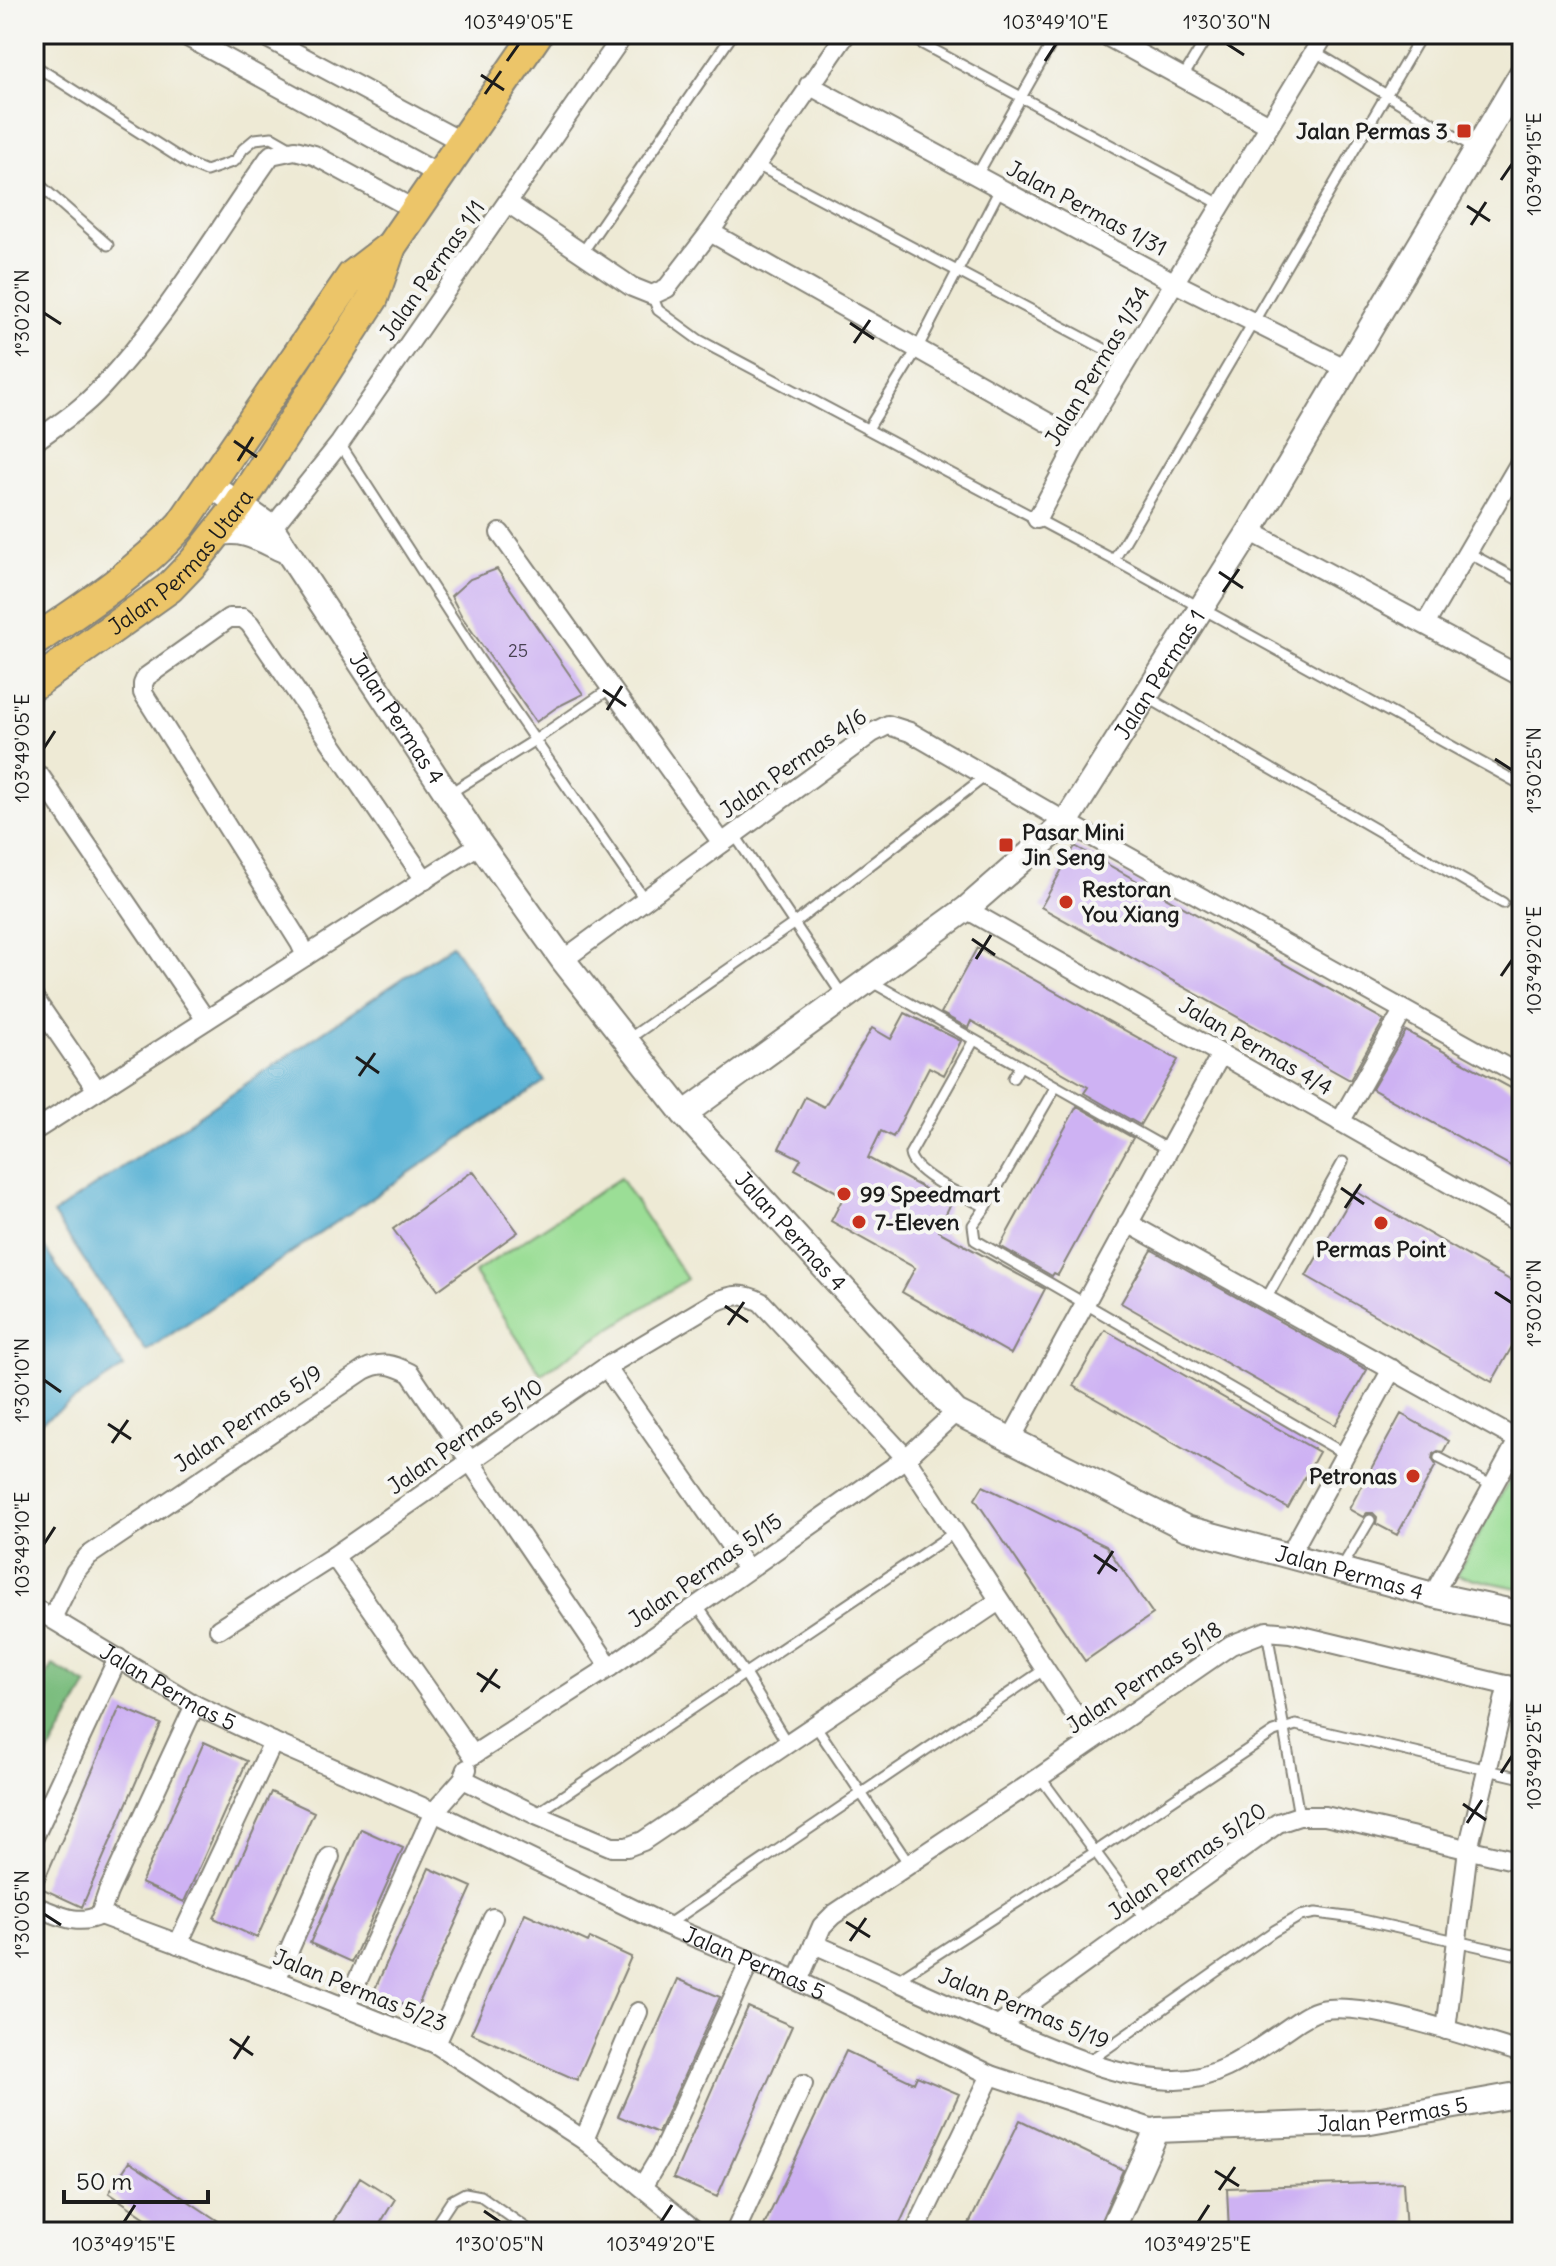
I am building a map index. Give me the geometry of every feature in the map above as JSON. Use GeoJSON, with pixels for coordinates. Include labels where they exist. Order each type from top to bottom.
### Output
{"type":"FeatureCollection","features":[{"type":"Feature","properties":{"kind":"main road","name":"Jalan Permas Utara"},"geometry":{"type":"LineString","coordinates":[[34,684],[169,588],[217,534],[373,298],[391,246],[537,34]]}},
{"type":"Feature","properties":{"kind":"main road","name":"Jalan Permas Utara"},"geometry":{"type":"LineString","coordinates":[[34,641],[123,579],[155,553],[181,525],[352,276],[391,246]]}},
{"type":"Feature","properties":{"kind":"street"},"geometry":{"type":"LineString","coordinates":[[260,34],[462,142]]}},
{"type":"Feature","properties":{"kind":"street","name":"Jalan Permas 1/1"},"geometry":{"type":"LineString","coordinates":[[272,528],[340,443],[624,34]]}},
{"type":"Feature","properties":{"kind":"street"},"geometry":{"type":"LineString","coordinates":[[508,203],[632,287],[652,295],[667,288],[710,232],[846,34]]}},
{"type":"Feature","properties":{"kind":"street"},"geometry":{"type":"LineString","coordinates":[[1103,34],[1269,125]]}},
{"type":"Feature","properties":{"kind":"street","name":"Jalan Permas 1/34"},"geometry":{"type":"LineString","coordinates":[[1037,519],[1079,440],[1325,34]]}},
{"type":"Feature","properties":{"kind":"street"},"geometry":{"type":"LineString","coordinates":[[187,35],[440,175]]}},
{"type":"Feature","properties":{"kind":"street","name":"Jalan Permas 1"},"geometry":{"type":"LineString","coordinates":[[684,1114],[966,909],[1066,822],[1250,531],[1522,73]]}},
{"type":"Feature","properties":{"kind":"street","name":"Jalan Permas 1/31"},"geometry":{"type":"LineString","coordinates":[[809,85],[1175,283],[1345,368]]}},
{"type":"Feature","properties":{"kind":"street"},"geometry":{"type":"LineString","coordinates":[[34,442],[101,389],[157,319],[271,155],[295,150],[314,155],[415,210]]}},
{"type":"Feature","properties":{"kind":"street"},"geometry":{"type":"LineString","coordinates":[[710,232],[916,351],[1079,440]]}},
{"type":"Feature","properties":{"kind":"street"},"geometry":{"type":"LineString","coordinates":[[1426,623],[1521,463]]}},
{"type":"Feature","properties":{"kind":"street","name":"Jalan Permas 4"},"geometry":{"type":"LineString","coordinates":[[211,485],[272,528],[480,844],[563,960],[684,1114],[956,1412],[1186,1528],[1433,1595],[1522,1614]]}},
{"type":"Feature","properties":{"kind":"street"},"geometry":{"type":"LineString","coordinates":[[217,534],[231,530],[246,533],[284,550]]}},
{"type":"Feature","properties":{"kind":"street"},"geometry":{"type":"LineString","coordinates":[[1250,531],[1522,677]]}},
{"type":"Feature","properties":{"kind":"street"},"geometry":{"type":"LineString","coordinates":[[500,533],[611,688],[728,838]]}},
{"type":"Feature","properties":{"kind":"street"},"geometry":{"type":"LineString","coordinates":[[306,956],[143,693],[146,677],[229,618],[243,618],[250,624],[425,880]]}},
{"type":"Feature","properties":{"kind":"street","name":"Jalan Permas 4/6"},"geometry":{"type":"LineString","coordinates":[[563,960],[872,733],[888,725],[910,732],[1522,1076]]}},
{"type":"Feature","properties":{"kind":"street"},"geometry":{"type":"LineString","coordinates":[[34,773],[40,776],[206,1020]]}},
{"type":"Feature","properties":{"kind":"street"},"geometry":{"type":"LineString","coordinates":[[34,1131],[480,844]]}},
{"type":"Feature","properties":{"kind":"street","name":"Jalan Permas 4/4"},"geometry":{"type":"LineString","coordinates":[[966,909],[1522,1225]]}},
{"type":"Feature","properties":{"kind":"street"},"geometry":{"type":"LineString","coordinates":[[34,998],[97,1090]]}},
{"type":"Feature","properties":{"kind":"street"},"geometry":{"type":"LineString","coordinates":[[1340,1122],[1403,1011]]}},
{"type":"Feature","properties":{"kind":"street"},"geometry":{"type":"LineString","coordinates":[[1011,1439],[1221,1054]]}},
{"type":"Feature","properties":{"kind":"street"},"geometry":{"type":"LineString","coordinates":[[1128,1223],[1520,1436],[1433,1595]]}},
{"type":"Feature","properties":{"kind":"street","name":"Jalan Permas 5/10"},"geometry":{"type":"LineString","coordinates":[[219,1629],[334,1556],[606,1367],[730,1295],[745,1294],[761,1302],[906,1458]]}},
{"type":"Feature","properties":{"kind":"street","name":"Jalan Permas 5/9"},"geometry":{"type":"LineString","coordinates":[[52,1618],[75,1572],[88,1556],[364,1370],[379,1363],[393,1364],[410,1373],[471,1462]]}},
{"type":"Feature","properties":{"kind":"street"},"geometry":{"type":"LineString","coordinates":[[606,1367],[747,1569]]}},
{"type":"Feature","properties":{"kind":"street"},"geometry":{"type":"LineString","coordinates":[[1289,1556],[1392,1369]]}},
{"type":"Feature","properties":{"kind":"street","name":"Jalan Permas 5/15"},"geometry":{"type":"LineString","coordinates":[[473,1755],[610,1667],[906,1458],[956,1412]]}},
{"type":"Feature","properties":{"kind":"street"},"geometry":{"type":"LineString","coordinates":[[906,1458],[1091,1739]]}},
{"type":"Feature","properties":{"kind":"street"},"geometry":{"type":"LineString","coordinates":[[471,1462],[610,1667]]}},
{"type":"Feature","properties":{"kind":"street"},"geometry":{"type":"LineString","coordinates":[[334,1556],[473,1755],[463,1779],[434,1812],[345,2008]]}},
{"type":"Feature","properties":{"kind":"street"},"geometry":{"type":"LineString","coordinates":[[463,1779],[536,1815],[612,1847],[627,1847],[643,1841],[999,1601]]}},
{"type":"Feature","properties":{"kind":"street","name":"Jalan Permas 5"},"geometry":{"type":"LineString","coordinates":[[34,1608],[195,1705],[434,1812],[666,1925],[798,1981],[991,2075],[1157,2130],[1365,2122],[1522,2094]]}},
{"type":"Feature","properties":{"kind":"street"},"geometry":{"type":"LineString","coordinates":[[1267,1631],[1290,1633],[1515,1687],[1468,1849],[1446,2030]]}},
{"type":"Feature","properties":{"kind":"street","name":"Jalan Permas 5/18"},"geometry":{"type":"LineString","coordinates":[[814,1944],[822,1926],[833,1915],[1231,1645],[1267,1631]]}},
{"type":"Feature","properties":{"kind":"street"},"geometry":{"type":"LineString","coordinates":[[34,1837],[118,1658]]}},
{"type":"Feature","properties":{"kind":"street"},"geometry":{"type":"LineString","coordinates":[[34,1906],[86,1922],[100,1915],[195,1705]]}},
{"type":"Feature","properties":{"kind":"street"},"geometry":{"type":"LineString","coordinates":[[178,1944],[273,1742]]}},
{"type":"Feature","properties":{"kind":"street","name":"Jalan Permas 5/20"},"geometry":{"type":"LineString","coordinates":[[997,2027],[1278,1823],[1299,1816],[1325,1816],[1522,1862]]}},
{"type":"Feature","properties":{"kind":"street"},"geometry":{"type":"LineString","coordinates":[[276,1980],[330,1857]]}},
{"type":"Feature","properties":{"kind":"street","name":"Jalan Permas 5/23"},"geometry":{"type":"LineString","coordinates":[[100,1915],[276,1980],[436,2044],[584,2140],[697,2232]]}},
{"type":"Feature","properties":{"kind":"street"},"geometry":{"type":"LineString","coordinates":[[436,2044],[493,1918]]}},
{"type":"Feature","properties":{"kind":"street"},"geometry":{"type":"LineString","coordinates":[[798,1981],[814,1944]]}},
{"type":"Feature","properties":{"kind":"street","name":"Jalan Permas 5/19"},"geometry":{"type":"LineString","coordinates":[[814,1944],[997,2027],[1086,2063],[1136,2074],[1176,2080],[1215,2073],[1321,2010],[1363,2010],[1522,2053]]}},
{"type":"Feature","properties":{"kind":"street"},"geometry":{"type":"LineString","coordinates":[[642,2187],[660,2157],[750,1961]]}},
{"type":"Feature","properties":{"kind":"street"},"geometry":{"type":"LineString","coordinates":[[584,2140],[638,2012]]}},
{"type":"Feature","properties":{"kind":"street"},"geometry":{"type":"LineString","coordinates":[[915,2232],[991,2075]]}},
{"type":"Feature","properties":{"kind":"street"},"geometry":{"type":"LineString","coordinates":[[735,2232],[803,2084]]}},
{"type":"Feature","properties":{"kind":"street"},"geometry":{"type":"LineString","coordinates":[[1111,2232],[1157,2130]]}},
{"type":"Feature","properties":{"kind":"lane"},"geometry":{"type":"LineString","coordinates":[[582,253],[733,34]]}},
{"type":"Feature","properties":{"kind":"lane"},"geometry":{"type":"LineString","coordinates":[[904,34],[1222,205]]}},
{"type":"Feature","properties":{"kind":"lane"},"geometry":{"type":"LineString","coordinates":[[977,175],[1057,34]]}},
{"type":"Feature","properties":{"kind":"lane"},"geometry":{"type":"LineString","coordinates":[[1183,77],[1209,34]]}},
{"type":"Feature","properties":{"kind":"lane"},"geometry":{"type":"LineString","coordinates":[[1114,560],[1422,34]]}},
{"type":"Feature","properties":{"kind":"lane"},"geometry":{"type":"LineString","coordinates":[[1314,51],[1477,149]]}},
{"type":"Feature","properties":{"kind":"lane"},"geometry":{"type":"LineString","coordinates":[[34,65],[189,164],[206,171],[235,161],[255,139],[272,137],[295,150]]}},
{"type":"Feature","properties":{"kind":"lane"},"geometry":{"type":"LineString","coordinates":[[34,73],[47,73]]}},
{"type":"Feature","properties":{"kind":"lane"},"geometry":{"type":"LineString","coordinates":[[755,164],[1127,361]]}},
{"type":"Feature","properties":{"kind":"lane"},"geometry":{"type":"LineString","coordinates":[[34,180],[108,245]]}},
{"type":"Feature","properties":{"kind":"lane"},"geometry":{"type":"LineString","coordinates":[[868,429],[916,351],[1000,189]]}},
{"type":"Feature","properties":{"kind":"lane"},"geometry":{"type":"LineString","coordinates":[[652,295],[658,310],[699,340],[1114,560],[1522,785]]}},
{"type":"Feature","properties":{"kind":"lane"},"geometry":{"type":"LineString","coordinates":[[340,443],[535,740],[645,900]]}},
{"type":"Feature","properties":{"kind":"lane"},"geometry":{"type":"LineString","coordinates":[[1467,552],[1522,582]]}},
{"type":"Feature","properties":{"kind":"lane"},"geometry":{"type":"LineString","coordinates":[[447,795],[611,688]]}},
{"type":"Feature","properties":{"kind":"lane"},"geometry":{"type":"LineString","coordinates":[[1147,697],[1503,903]]}},
{"type":"Feature","properties":{"kind":"lane"},"geometry":{"type":"LineString","coordinates":[[627,1040],[796,922],[987,775]]}},
{"type":"Feature","properties":{"kind":"lane"},"geometry":{"type":"LineString","coordinates":[[728,838],[796,922],[845,998]]}},
{"type":"Feature","properties":{"kind":"lane"},"geometry":{"type":"LineString","coordinates":[[869,981],[1169,1150]]}},
{"type":"Feature","properties":{"kind":"lane"},"geometry":{"type":"LineString","coordinates":[[974,1040],[910,1159],[919,1171],[986,1207]]}},
{"type":"Feature","properties":{"kind":"lane"},"geometry":{"type":"LineString","coordinates":[[1013,1078],[1020,1066]]}},
{"type":"Feature","properties":{"kind":"lane"},"geometry":{"type":"LineString","coordinates":[[1056,1086],[973,1225],[975,1240],[1345,1454]]}},
{"type":"Feature","properties":{"kind":"lane"},"geometry":{"type":"LineString","coordinates":[[1266,1299],[1343,1162]]}},
{"type":"Feature","properties":{"kind":"lane"},"geometry":{"type":"LineString","coordinates":[[1439,1458],[1493,1486]]}},
{"type":"Feature","properties":{"kind":"lane"},"geometry":{"type":"LineString","coordinates":[[1340,1570],[1370,1520]]}},
{"type":"Feature","properties":{"kind":"lane"},"geometry":{"type":"LineString","coordinates":[[536,1815],[955,1532]]}},
{"type":"Feature","properties":{"kind":"lane"},"geometry":{"type":"LineString","coordinates":[[697,1605],[745,1674],[787,1743]]}},
{"type":"Feature","properties":{"kind":"lane"},"geometry":{"type":"LineString","coordinates":[[1267,1631],[1299,1816]]}},
{"type":"Feature","properties":{"kind":"lane"},"geometry":{"type":"LineString","coordinates":[[666,1925],[1045,1669]]}},
{"type":"Feature","properties":{"kind":"lane"},"geometry":{"type":"LineString","coordinates":[[815,1725],[909,1864]]}},
{"type":"Feature","properties":{"kind":"lane"},"geometry":{"type":"LineString","coordinates":[[897,1980],[1274,1732],[1285,1728],[1296,1725],[1522,1778]]}},
{"type":"Feature","properties":{"kind":"lane"},"geometry":{"type":"LineString","coordinates":[[1040,1777],[1145,1919]]}},
{"type":"Feature","properties":{"kind":"lane"},"geometry":{"type":"LineString","coordinates":[[1086,2063],[1300,1916],[1316,1913],[1354,1918],[1522,1956]]}},
{"type":"Feature","properties":{"kind":"lane"},"geometry":{"type":"LineString","coordinates":[[448,2232],[434,2228],[456,2197],[471,2193],[481,2196],[532,2232]]}},
{"type":"Feature","properties":{"kind":"green space"},"geometry":{"type":"Polygon","coordinates":[[[620,1178],[687,1279],[541,1374],[474,1273],[620,1178]]]}},
{"type":"Feature","properties":{"kind":"green space"},"geometry":{"type":"Polygon","coordinates":[[[1522,1457],[1522,1589],[1456,1575],[1522,1457]]]}},
{"type":"Feature","properties":{"kind":"green space"},"geometry":{"type":"Polygon","coordinates":[[[53,1665],[87,1685],[34,1780],[34,1697],[53,1665]]]}},
{"type":"Feature","properties":{"kind":"water"},"geometry":{"type":"Polygon","coordinates":[[[452,945],[545,1081],[146,1351],[53,1214],[452,945]]]}},
{"type":"Feature","properties":{"kind":"water"},"geometry":{"type":"Polygon","coordinates":[[[34,1232],[124,1367],[34,1427],[34,1232]]]}},
{"type":"Feature","properties":{"kind":"building"},"geometry":{"type":"Polygon","coordinates":[[[497,569],[583,694],[536,722],[462,617],[451,596],[470,579],[497,569]]]}},
{"type":"Feature","properties":{"kind":"building"},"geometry":{"type":"Polygon","coordinates":[[[1075,846],[1384,1020],[1350,1080],[1041,907],[1075,846]]]}},
{"type":"Feature","properties":{"kind":"building"},"geometry":{"type":"Polygon","coordinates":[[[977,948],[1178,1060],[1140,1125],[1084,1093],[1088,1087],[971,1021],[968,1028],[941,1013],[977,948]]]}},
{"type":"Feature","properties":{"kind":"building"},"geometry":{"type":"Polygon","coordinates":[[[905,1013],[961,1041],[944,1075],[929,1067],[893,1137],[881,1131],[868,1158],[951,1203],[938,1231],[1045,1289],[1011,1354],[902,1292],[915,1268],[831,1221],[844,1196],[795,1169],[801,1159],[779,1148],[805,1097],[824,1107],[872,1028],[891,1039],[905,1013]]]}},
{"type":"Feature","properties":{"kind":"building"},"geometry":{"type":"Polygon","coordinates":[[[1406,1031],[1522,1094],[1522,1172],[1372,1089],[1406,1031]]]}},
{"type":"Feature","properties":{"kind":"building"},"geometry":{"type":"Polygon","coordinates":[[[1077,1106],[1133,1138],[1058,1275],[1054,1273],[1052,1276],[1000,1246],[1077,1106]]]}},
{"type":"Feature","properties":{"kind":"building"},"geometry":{"type":"Polygon","coordinates":[[[473,1171],[518,1232],[438,1290],[393,1229],[473,1171]]]}},
{"type":"Feature","properties":{"kind":"building"},"geometry":{"type":"Polygon","coordinates":[[[1355,1191],[1522,1287],[1522,1329],[1492,1382],[1306,1276],[1355,1191]]]}},
{"type":"Feature","properties":{"kind":"building"},"geometry":{"type":"Polygon","coordinates":[[[1152,1250],[1367,1370],[1335,1425],[1121,1303],[1152,1250]]]}},
{"type":"Feature","properties":{"kind":"building"},"geometry":{"type":"Polygon","coordinates":[[[1105,1330],[1319,1452],[1288,1508],[1073,1386],[1105,1330]]]}},
{"type":"Feature","properties":{"kind":"building"},"geometry":{"type":"Polygon","coordinates":[[[1401,1414],[1449,1441],[1443,1452],[1433,1454],[1436,1465],[1397,1535],[1376,1524],[1377,1517],[1373,1513],[1363,1517],[1349,1509],[1401,1414]]]}},
{"type":"Feature","properties":{"kind":"building"},"geometry":{"type":"Polygon","coordinates":[[[983,1486],[1106,1546],[1153,1614],[1085,1661],[975,1499],[983,1486]]]}},
{"type":"Feature","properties":{"kind":"building"},"geometry":{"type":"Polygon","coordinates":[[[120,1707],[161,1724],[82,1907],[41,1888],[120,1707]]]}},
{"type":"Feature","properties":{"kind":"building"},"geometry":{"type":"Polygon","coordinates":[[[204,1742],[247,1761],[184,1902],[141,1883],[204,1742]]]}},
{"type":"Feature","properties":{"kind":"building"},"geometry":{"type":"Polygon","coordinates":[[[271,1792],[314,1812],[257,1938],[214,1918],[271,1792]]]}},
{"type":"Feature","properties":{"kind":"building"},"geometry":{"type":"Polygon","coordinates":[[[361,1829],[403,1848],[352,1962],[310,1943],[361,1829]]]}},
{"type":"Feature","properties":{"kind":"building"},"geometry":{"type":"Polygon","coordinates":[[[429,1868],[472,1887],[416,2010],[374,1991],[429,1868]]]}},
{"type":"Feature","properties":{"kind":"building"},"geometry":{"type":"Polygon","coordinates":[[[525,1913],[588,1942],[590,1938],[631,1957],[577,2080],[471,2033],[525,1913]]]}},
{"type":"Feature","properties":{"kind":"building"},"geometry":{"type":"Polygon","coordinates":[[[678,1979],[720,1997],[658,2133],[618,2116],[678,1979]]]}},
{"type":"Feature","properties":{"kind":"building"},"geometry":{"type":"Polygon","coordinates":[[[748,2007],[792,2026],[717,2197],[673,2178],[748,2007]]]}},
{"type":"Feature","properties":{"kind":"building"},"geometry":{"type":"Polygon","coordinates":[[[846,2051],[914,2083],[917,2076],[959,2094],[896,2232],[761,2232],[846,2051]]]}},
{"type":"Feature","properties":{"kind":"building"},"geometry":{"type":"Polygon","coordinates":[[[1020,2120],[1123,2170],[1096,2232],[965,2232],[1020,2120]]]}},
{"type":"Feature","properties":{"kind":"building"},"geometry":{"type":"Polygon","coordinates":[[[129,2162],[235,2232],[166,2232],[109,2193],[129,2162]]]}},
{"type":"Feature","properties":{"kind":"building"},"geometry":{"type":"Polygon","coordinates":[[[360,2177],[395,2199],[375,2232],[327,2232],[360,2177]]]}},
{"type":"Feature","properties":{"kind":"building"},"geometry":{"type":"Polygon","coordinates":[[[1403,2182],[1406,2232],[1229,2232],[1227,2188],[1403,2182]]]}},
{"type":"Feature","properties":{"kind":"place","name":"Jalan Permas 3"},"geometry":{"type":"Point","coordinates":[1464,131]}},
{"type":"Feature","properties":{"kind":"place","name":"Pasar Mini Jin Seng"},"geometry":{"type":"Point","coordinates":[1006,845]}},
{"type":"Feature","properties":{"kind":"place","name":"Restoran You Xiang"},"geometry":{"type":"Point","coordinates":[1066,902]}},
{"type":"Feature","properties":{"kind":"place","name":"99 Speedmart"},"geometry":{"type":"Point","coordinates":[844,1194]}},
{"type":"Feature","properties":{"kind":"place","name":"7-Eleven"},"geometry":{"type":"Point","coordinates":[859,1222]}},
{"type":"Feature","properties":{"kind":"place","name":"Permas Point"},"geometry":{"type":"Point","coordinates":[1381,1223]}},
{"type":"Feature","properties":{"kind":"place","name":"Petronas"},"geometry":{"type":"Point","coordinates":[1413,1476]}}]}
